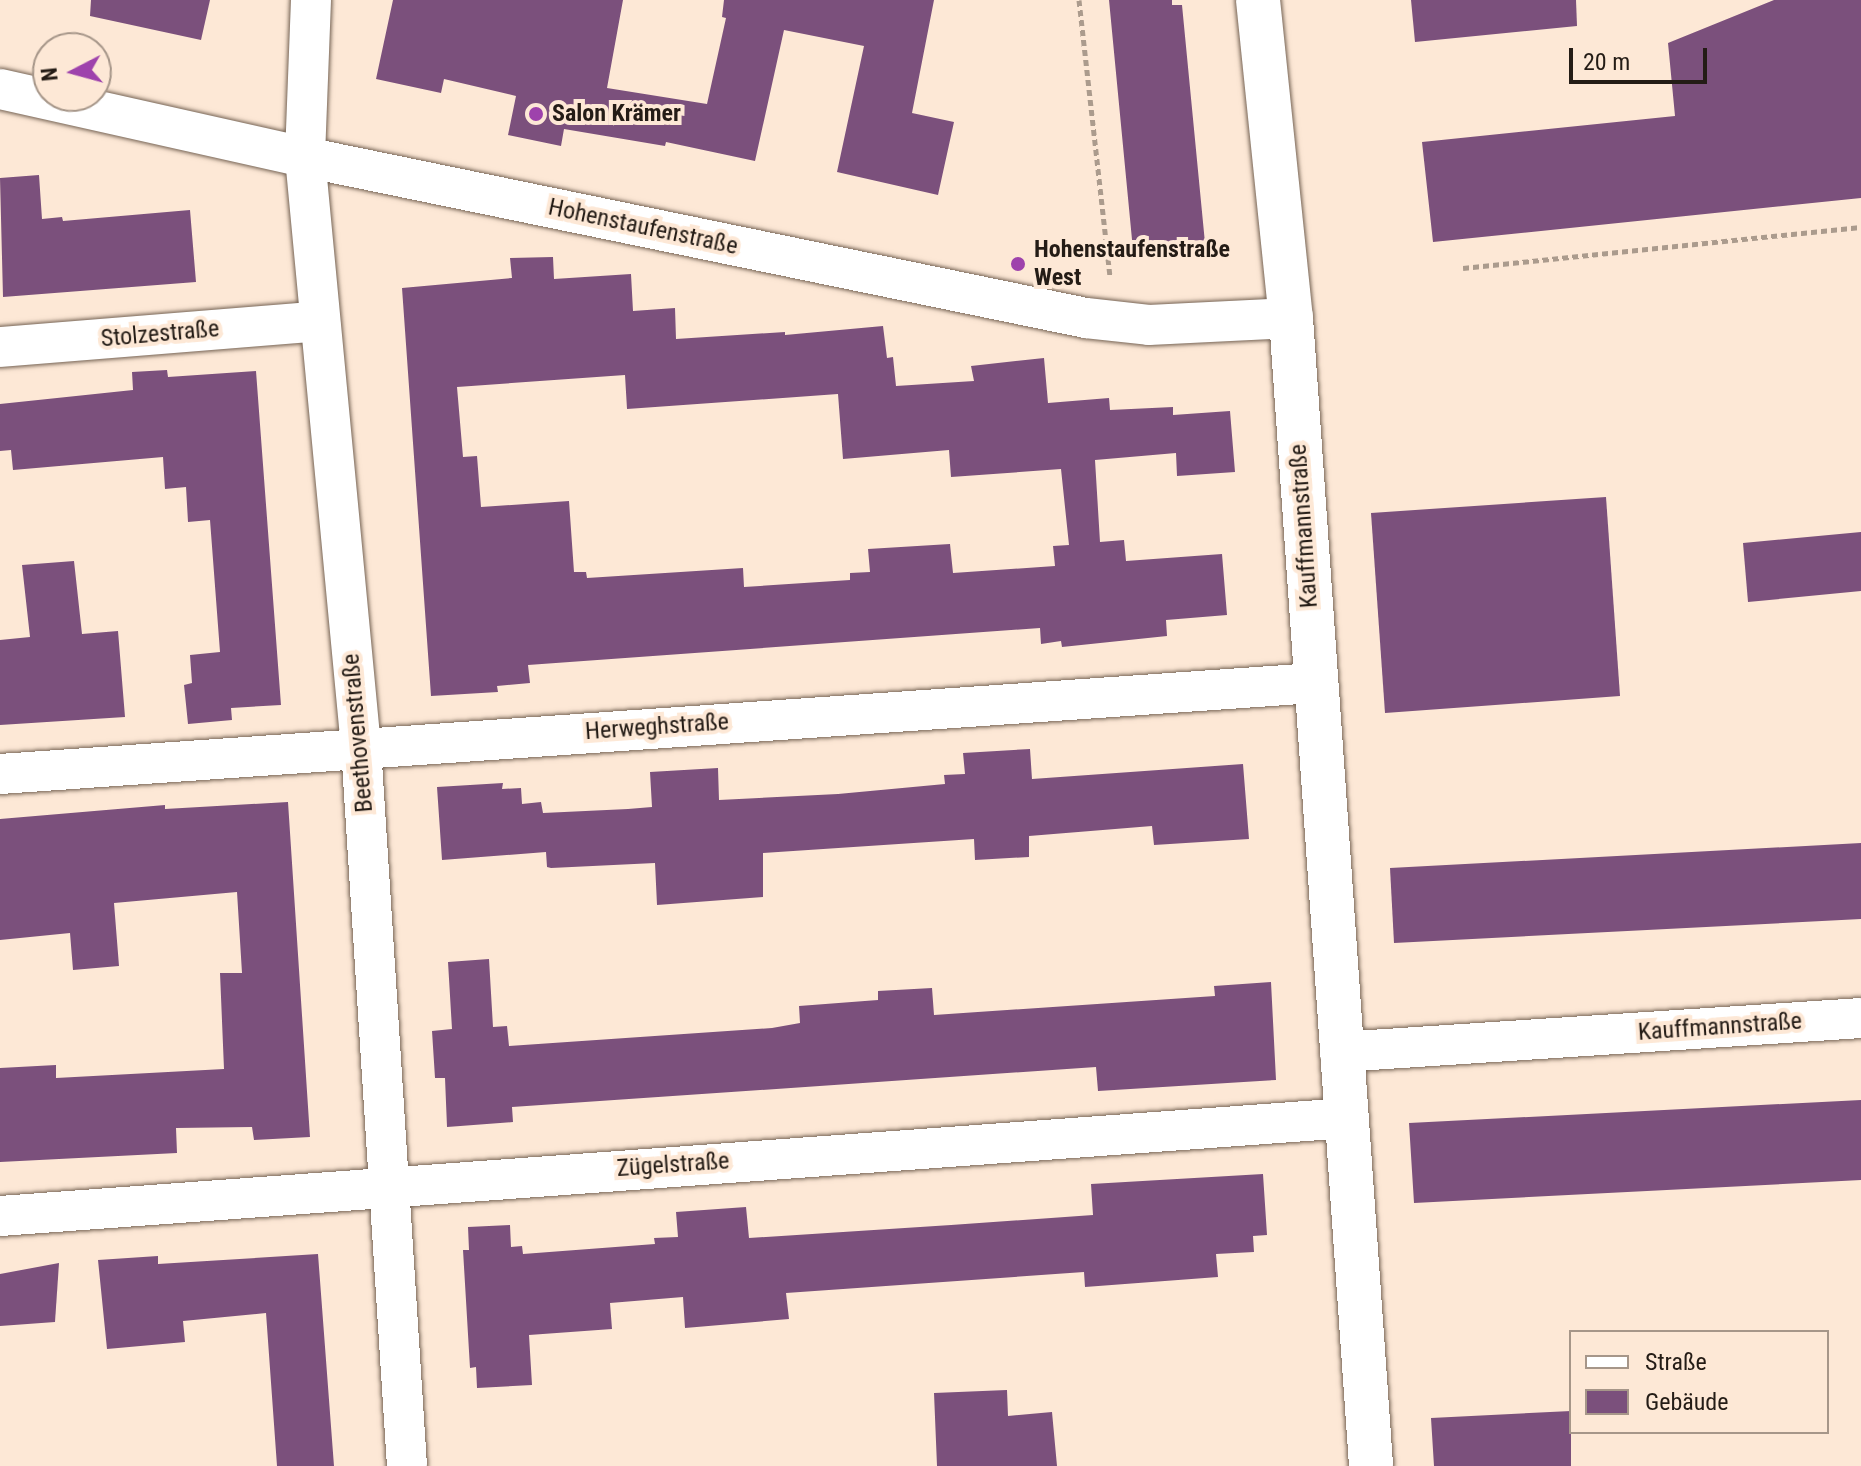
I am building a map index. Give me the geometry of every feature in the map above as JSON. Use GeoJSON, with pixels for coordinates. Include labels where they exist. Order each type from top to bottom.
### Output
{"type":"FeatureCollection","features":[{"type":"Feature","properties":{"kind":"street","name":"Beethovenstraße"},"geometry":{"type":"LineString","coordinates":[[311,0],[305,157],[361,747],[407,1466]]}},
{"type":"Feature","properties":{"kind":"street","name":"Kauffmannstraße"},"geometry":{"type":"LineString","coordinates":[[1258,0],[1291,318],[1314,683],[1371,1466]]}},
{"type":"Feature","properties":{"kind":"street","name":"Hohenstaufenstraße"},"geometry":{"type":"LineString","coordinates":[[0,89],[305,157],[1115,321],[1175,324],[1291,318]]}},
{"type":"Feature","properties":{"kind":"street","name":"Stolzestraße"},"geometry":{"type":"LineString","coordinates":[[0,347],[320,321]]}},
{"type":"Feature","properties":{"kind":"street","name":"Herweghstraße"},"geometry":{"type":"LineString","coordinates":[[0,774],[1314,683]]}},
{"type":"Feature","properties":{"kind":"street","name":"Kauffmannstraße"},"geometry":{"type":"LineString","coordinates":[[1340,1052],[1861,1018]]}},
{"type":"Feature","properties":{"kind":"street","name":"Zügelstraße"},"geometry":{"type":"LineString","coordinates":[[0,1216],[390,1185],[1346,1118]]}},
{"type":"Feature","properties":{"kind":"path"},"geometry":{"type":"LineString","coordinates":[[1079,0],[1115,321]]}},
{"type":"Feature","properties":{"kind":"path"},"geometry":{"type":"LineString","coordinates":[[1463,268],[1861,227]]}},
{"type":"Feature","properties":{"kind":"building"},"geometry":{"type":"Polygon","coordinates":[[[91,0],[210,0],[201,40],[90,16],[91,0]]]}},
{"type":"Feature","properties":{"kind":"building"},"geometry":{"type":"Polygon","coordinates":[[[393,0],[623,0],[607,88],[707,104],[726,18],[722,17],[724,0],[934,0],[912,113],[954,122],[938,195],[837,172],[864,46],[784,30],[755,161],[666,142],[665,146],[564,129],[561,146],[508,135],[516,96],[444,79],[441,93],[376,79],[393,0]]]}},
{"type":"Feature","properties":{"kind":"building"},"geometry":{"type":"Polygon","coordinates":[[[1109,0],[1172,0],[1172,5],[1182,5],[1205,243],[1133,250],[1109,0]]]}},
{"type":"Feature","properties":{"kind":"building"},"geometry":{"type":"Polygon","coordinates":[[[1411,0],[1576,0],[1577,26],[1415,42],[1411,0]]]}},
{"type":"Feature","properties":{"kind":"building"},"geometry":{"type":"Polygon","coordinates":[[[1774,0],[1861,0],[1861,198],[1433,242],[1422,142],[1675,116],[1668,43],[1774,0]]]}},
{"type":"Feature","properties":{"kind":"building"},"geometry":{"type":"Polygon","coordinates":[[[39,175],[42,219],[62,217],[63,221],[190,210],[196,282],[3,297],[0,178],[39,175]]]}},
{"type":"Feature","properties":{"kind":"building"},"geometry":{"type":"Polygon","coordinates":[[[553,257],[554,279],[631,274],[633,311],[675,308],[676,339],[785,332],[785,335],[883,326],[887,358],[893,357],[896,386],[974,381],[971,366],[1044,358],[1048,403],[1109,398],[1110,410],[1173,407],[1173,415],[1230,411],[1235,472],[1177,476],[1176,453],[1095,460],[1100,542],[1124,540],[1126,561],[1222,554],[1227,615],[1166,620],[1167,636],[1062,647],[1061,641],[1041,644],[1040,628],[528,665],[530,683],[497,686],[498,692],[431,696],[402,288],[512,278],[510,258],[553,257]],[[625,375],[457,387],[463,457],[477,456],[481,507],[569,501],[574,572],[586,572],[587,578],[743,568],[744,587],[850,580],[850,573],[870,572],[868,549],[950,544],[953,573],[1055,566],[1053,546],[1069,545],[1061,469],[951,477],[949,450],[843,459],[838,394],[627,409],[625,375]]]}},
{"type":"Feature","properties":{"kind":"building"},"geometry":{"type":"Polygon","coordinates":[[[167,370],[168,377],[256,371],[281,705],[231,708],[232,720],[188,724],[184,685],[192,683],[190,655],[220,652],[210,520],[188,522],[186,487],[165,489],[163,457],[13,470],[11,450],[0,451],[0,404],[133,390],[132,372],[167,370]]]}},
{"type":"Feature","properties":{"kind":"building"},"geometry":{"type":"Polygon","coordinates":[[[1606,497],[1620,696],[1385,713],[1371,513],[1606,497]]]}},
{"type":"Feature","properties":{"kind":"building"},"geometry":{"type":"Polygon","coordinates":[[[1861,532],[1861,591],[1748,602],[1743,543],[1861,532]]]}},
{"type":"Feature","properties":{"kind":"building"},"geometry":{"type":"Polygon","coordinates":[[[74,561],[82,634],[118,631],[125,717],[0,725],[0,640],[30,637],[22,565],[74,561]]]}},
{"type":"Feature","properties":{"kind":"building"},"geometry":{"type":"Polygon","coordinates":[[[1030,749],[1032,779],[1243,764],[1249,839],[1154,845],[1152,826],[1029,836],[1029,857],[975,860],[974,839],[763,853],[763,897],[657,905],[655,863],[551,868],[547,867],[546,852],[442,860],[437,787],[503,783],[502,789],[521,788],[522,804],[541,802],[543,813],[628,809],[652,807],[650,772],[718,768],[719,800],[838,794],[945,784],[944,775],[965,774],[963,753],[1030,749]]]}},
{"type":"Feature","properties":{"kind":"building"},"geometry":{"type":"Polygon","coordinates":[[[288,802],[310,1137],[254,1140],[252,1127],[176,1128],[177,1153],[0,1162],[0,1068],[56,1065],[56,1078],[224,1069],[220,973],[242,973],[237,892],[114,903],[119,966],[73,970],[70,933],[0,940],[0,819],[165,805],[165,809],[288,802]]]}},
{"type":"Feature","properties":{"kind":"building"},"geometry":{"type":"Polygon","coordinates":[[[1861,843],[1861,919],[1394,943],[1390,868],[1861,843]]]}},
{"type":"Feature","properties":{"kind":"building"},"geometry":{"type":"Polygon","coordinates":[[[489,959],[493,1027],[507,1026],[509,1046],[772,1028],[800,1023],[799,1006],[878,1000],[878,991],[932,988],[934,1015],[1215,996],[1214,986],[1271,982],[1276,1080],[1098,1091],[1096,1067],[512,1107],[513,1122],[447,1127],[445,1078],[435,1078],[432,1031],[452,1029],[448,962],[489,959]]]}},
{"type":"Feature","properties":{"kind":"building"},"geometry":{"type":"Polygon","coordinates":[[[1861,1100],[1861,1180],[1414,1203],[1409,1123],[1861,1100]]]}},
{"type":"Feature","properties":{"kind":"building"},"geometry":{"type":"Polygon","coordinates":[[[1263,1174],[1267,1235],[1253,1236],[1254,1252],[1216,1254],[1218,1277],[1085,1287],[1084,1272],[786,1293],[789,1319],[685,1328],[683,1297],[610,1303],[612,1329],[529,1335],[532,1385],[477,1388],[476,1367],[470,1368],[463,1250],[469,1250],[468,1227],[510,1225],[511,1247],[522,1246],[523,1254],[655,1244],[654,1238],[678,1237],[676,1212],[746,1207],[749,1238],[951,1225],[1093,1215],[1091,1184],[1263,1174]]]}},
{"type":"Feature","properties":{"kind":"building"},"geometry":{"type":"Polygon","coordinates":[[[318,1254],[334,1466],[277,1466],[266,1313],[183,1321],[185,1342],[107,1349],[98,1260],[158,1256],[158,1264],[318,1254]]]}},
{"type":"Feature","properties":{"kind":"building"},"geometry":{"type":"Polygon","coordinates":[[[59,1263],[55,1322],[0,1326],[0,1274],[59,1263]]]}},
{"type":"Feature","properties":{"kind":"building"},"geometry":{"type":"Polygon","coordinates":[[[1007,1390],[1008,1416],[1052,1412],[1057,1466],[937,1466],[934,1393],[1007,1390]]]}},
{"type":"Feature","properties":{"kind":"building"},"geometry":{"type":"Polygon","coordinates":[[[1569,1411],[1571,1466],[1434,1466],[1431,1418],[1569,1411]]]}},
{"type":"Feature","properties":{"kind":"place","name":"Salon Krämer"},"geometry":{"type":"Point","coordinates":[536,114]}},
{"type":"Feature","properties":{"kind":"place","name":"Hohenstaufenstraße West"},"geometry":{"type":"Point","coordinates":[1018,264]}}]}
